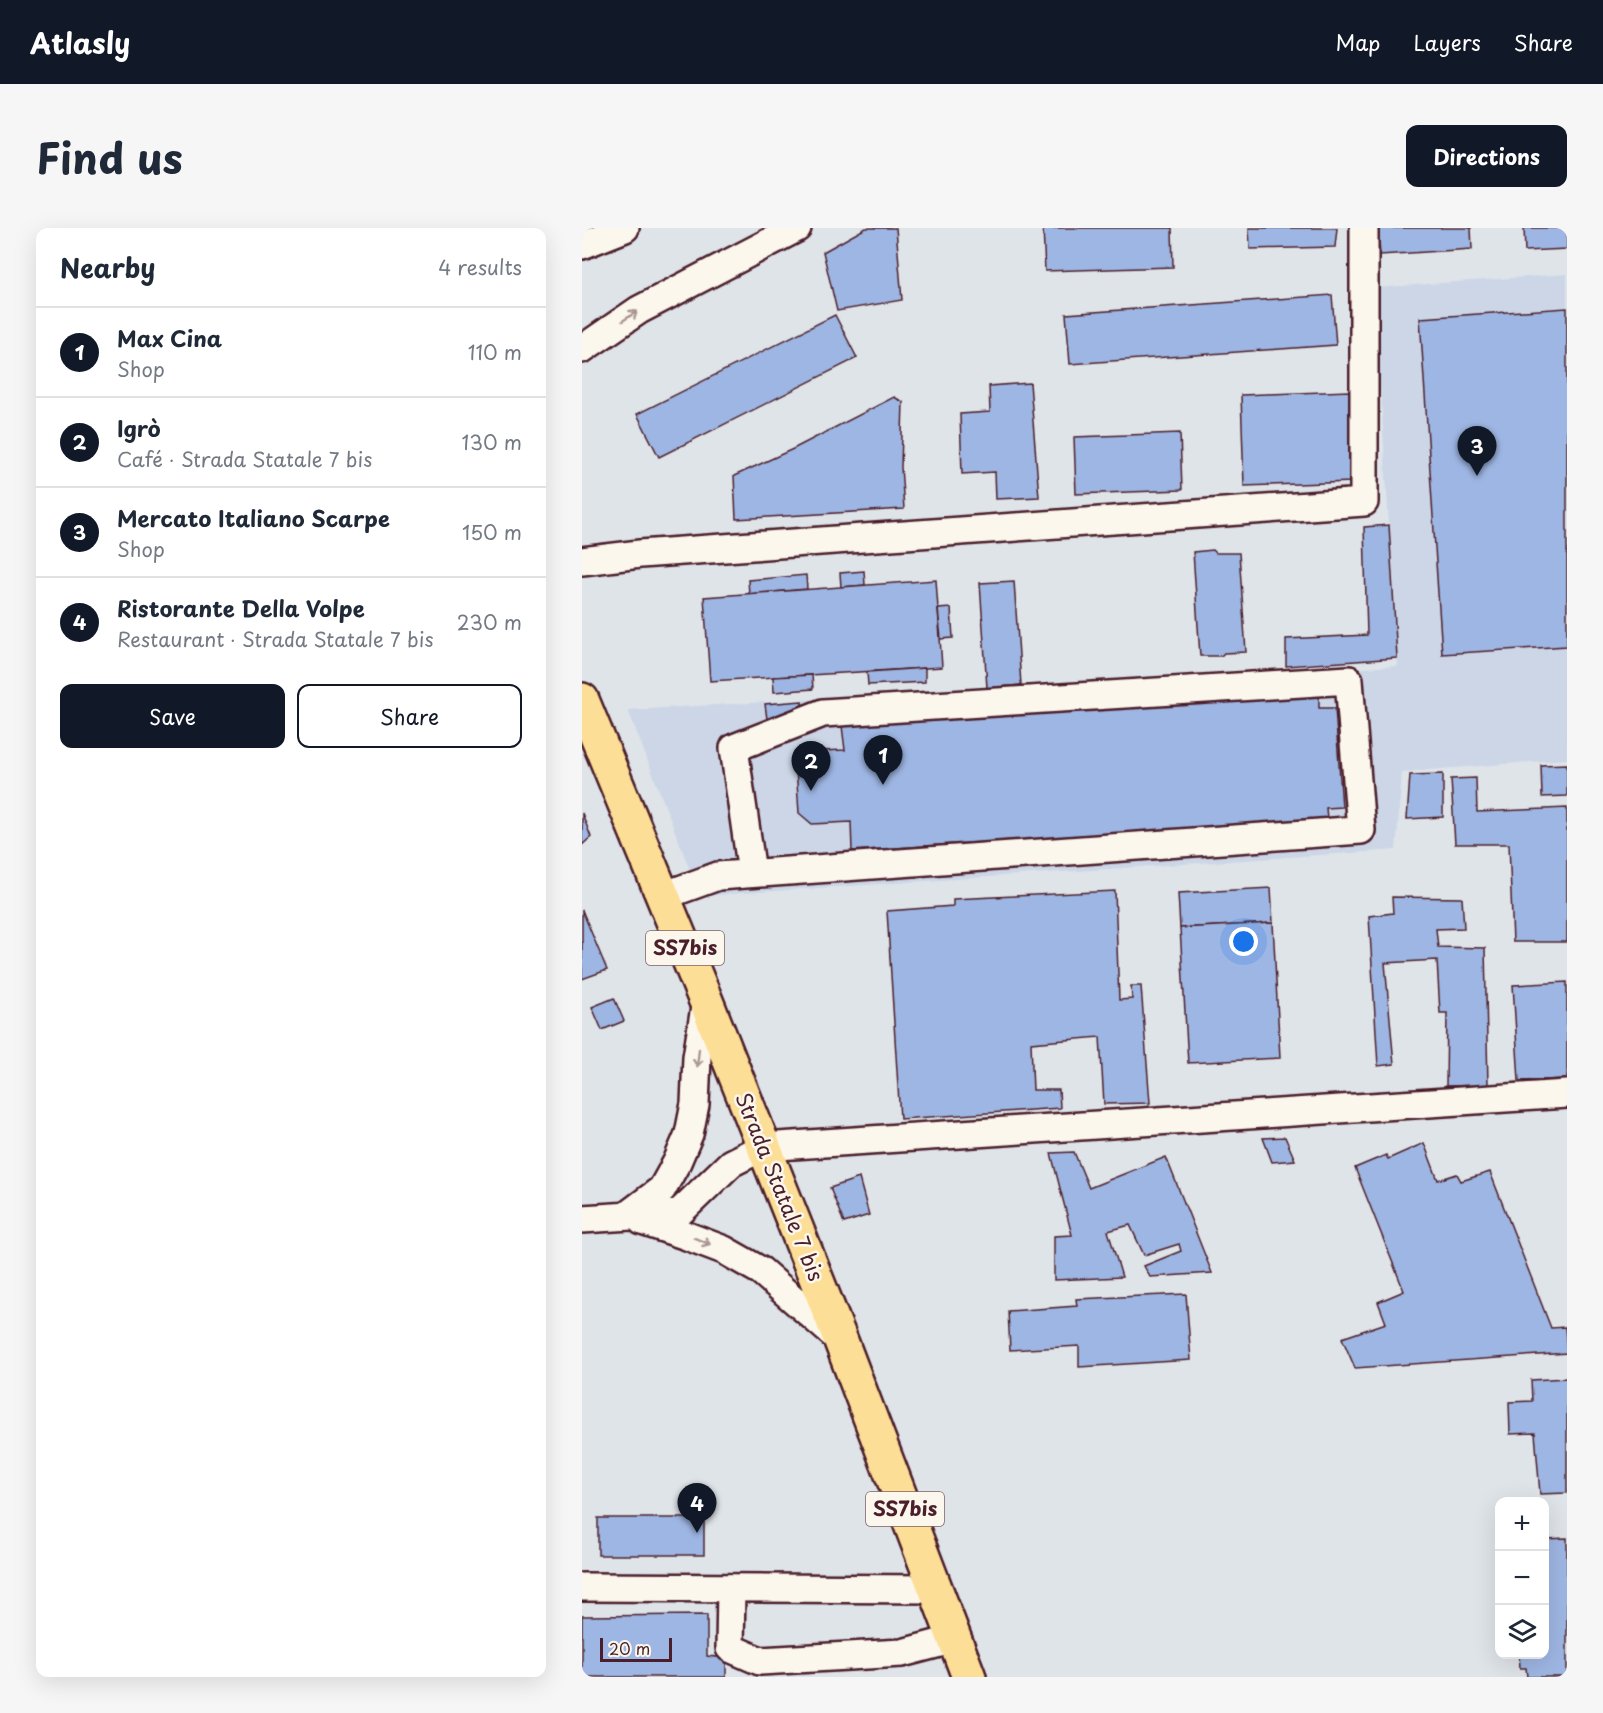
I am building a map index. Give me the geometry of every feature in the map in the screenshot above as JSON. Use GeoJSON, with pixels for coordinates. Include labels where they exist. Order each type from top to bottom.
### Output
{"type":"FeatureCollection","features":[{"type":"Feature","properties":{"kind":"main road","name":"Strada Statale 7 bis"},"geometry":{"type":"LineString","coordinates":[[582,700],[706,1001],[841,1341],[969,1677]]}},
{"type":"Feature","properties":{"kind":"street"},"geometry":{"type":"LineString","coordinates":[[582,245],[625,228]]}},
{"type":"Feature","properties":{"kind":"street"},"geometry":{"type":"LineString","coordinates":[[582,349],[639,310],[797,228]]}},
{"type":"Feature","properties":{"kind":"street"},"geometry":{"type":"LineString","coordinates":[[582,561],[640,554],[1364,502],[1364,228]]}},
{"type":"Feature","properties":{"kind":"street"},"geometry":{"type":"LineString","coordinates":[[663,896],[718,876],[1361,830],[1349,680],[822,713],[734,748],[752,873]]}},
{"type":"Feature","properties":{"kind":"street"},"geometry":{"type":"LineString","coordinates":[[626,1216],[662,1189],[677,1162],[688,1134],[695,1104],[697,1057],[706,1001]]}},
{"type":"Feature","properties":{"kind":"street"},"geometry":{"type":"LineString","coordinates":[[582,1219],[679,1214],[731,1163],[763,1147],[1567,1094]]}},
{"type":"Feature","properties":{"kind":"street"},"geometry":{"type":"LineString","coordinates":[[626,1216],[724,1250],[761,1271],[841,1341]]}},
{"type":"Feature","properties":{"kind":"street"},"geometry":{"type":"LineString","coordinates":[[582,1587],[936,1589]]}},
{"type":"Feature","properties":{"kind":"street"},"geometry":{"type":"LineString","coordinates":[[731,1588],[730,1648],[760,1660],[902,1653],[955,1639]]}},
{"type":"Feature","properties":{"kind":"shaded area"},"geometry":{"type":"Polygon","coordinates":[[[1567,274],[1567,759],[1402,772],[1396,850],[700,896],[628,710],[1398,666],[1374,288],[1567,274]]]}},
{"type":"Feature","properties":{"kind":"building"},"geometry":{"type":"Polygon","coordinates":[[[866,228],[896,228],[902,300],[837,311],[823,252],[866,228]]]}},
{"type":"Feature","properties":{"kind":"building"},"geometry":{"type":"Polygon","coordinates":[[[1043,228],[1172,228],[1173,267],[1045,271],[1043,228]]]}},
{"type":"Feature","properties":{"kind":"building"},"geometry":{"type":"Polygon","coordinates":[[[1249,228],[1337,228],[1335,247],[1250,249],[1249,228]]]}},
{"type":"Feature","properties":{"kind":"building"},"geometry":{"type":"Polygon","coordinates":[[[1378,228],[1471,228],[1472,249],[1380,255],[1378,228]]]}},
{"type":"Feature","properties":{"kind":"building"},"geometry":{"type":"Polygon","coordinates":[[[1524,228],[1567,228],[1567,249],[1525,251],[1524,228]]]}},
{"type":"Feature","properties":{"kind":"building"},"geometry":{"type":"Polygon","coordinates":[[[1332,295],[1336,345],[1070,364],[1066,314],[1332,295]]]}},
{"type":"Feature","properties":{"kind":"building"},"geometry":{"type":"Polygon","coordinates":[[[1567,308],[1567,646],[1442,654],[1420,318],[1567,308]]]}},
{"type":"Feature","properties":{"kind":"building"},"geometry":{"type":"Polygon","coordinates":[[[835,315],[857,358],[659,457],[637,414],[835,315]]]}},
{"type":"Feature","properties":{"kind":"building"},"geometry":{"type":"Polygon","coordinates":[[[1030,383],[1039,497],[996,499],[995,472],[962,474],[960,414],[990,412],[989,386],[1030,383]]]}},
{"type":"Feature","properties":{"kind":"building"},"geometry":{"type":"Polygon","coordinates":[[[1349,391],[1352,482],[1244,486],[1241,395],[1349,391]]]}},
{"type":"Feature","properties":{"kind":"building"},"geometry":{"type":"Polygon","coordinates":[[[894,397],[903,402],[901,467],[904,509],[736,519],[734,476],[793,449],[894,397]]]}},
{"type":"Feature","properties":{"kind":"building"},"geometry":{"type":"Polygon","coordinates":[[[1180,433],[1182,490],[1076,494],[1074,437],[1180,433]]]}},
{"type":"Feature","properties":{"kind":"building"},"geometry":{"type":"Polygon","coordinates":[[[1389,525],[1397,658],[1286,666],[1286,639],[1367,635],[1364,527],[1389,525]]]}},
{"type":"Feature","properties":{"kind":"building"},"geometry":{"type":"Polygon","coordinates":[[[1213,550],[1216,553],[1239,553],[1246,652],[1224,653],[1221,656],[1200,656],[1193,552],[1213,550]]]}},
{"type":"Feature","properties":{"kind":"building"},"geometry":{"type":"Polygon","coordinates":[[[864,571],[865,585],[841,587],[840,573],[864,571]]]}},
{"type":"Feature","properties":{"kind":"building"},"geometry":{"type":"Polygon","coordinates":[[[806,575],[807,589],[749,594],[748,580],[806,575]]]}},
{"type":"Feature","properties":{"kind":"building"},"geometry":{"type":"Polygon","coordinates":[[[936,580],[942,667],[710,681],[704,597],[936,580]]]}},
{"type":"Feature","properties":{"kind":"building"},"geometry":{"type":"Polygon","coordinates":[[[1014,581],[1021,685],[987,688],[980,583],[1014,581]]]}},
{"type":"Feature","properties":{"kind":"building"},"geometry":{"type":"Polygon","coordinates":[[[951,608],[953,638],[941,639],[938,609],[951,608]]]}},
{"type":"Feature","properties":{"kind":"building"},"geometry":{"type":"Polygon","coordinates":[[[925,668],[925,682],[868,685],[867,672],[925,668]]]}},
{"type":"Feature","properties":{"kind":"building"},"geometry":{"type":"Polygon","coordinates":[[[812,675],[813,689],[774,692],[773,677],[812,675]]]}},
{"type":"Feature","properties":{"kind":"building"},"geometry":{"type":"Polygon","coordinates":[[[1319,687],[1319,708],[1335,708],[1342,807],[1326,808],[1327,819],[852,851],[851,822],[812,824],[799,813],[795,752],[845,750],[841,718],[1319,687]]]}},
{"type":"Feature","properties":{"kind":"building"},"geometry":{"type":"Polygon","coordinates":[[[802,701],[803,717],[767,719],[765,704],[802,701]]]}},
{"type":"Feature","properties":{"kind":"building"},"geometry":{"type":"Polygon","coordinates":[[[1567,764],[1567,796],[1542,797],[1541,765],[1567,764]]]}},
{"type":"Feature","properties":{"kind":"building"},"geometry":{"type":"Polygon","coordinates":[[[1443,774],[1443,817],[1407,819],[1410,775],[1443,774]]]}},
{"type":"Feature","properties":{"kind":"building"},"geometry":{"type":"Polygon","coordinates":[[[1476,778],[1477,812],[1567,808],[1567,942],[1513,942],[1509,844],[1455,844],[1451,779],[1476,778]]]}},
{"type":"Feature","properties":{"kind":"building"},"geometry":{"type":"Polygon","coordinates":[[[582,813],[591,837],[582,845],[582,813]]]}},
{"type":"Feature","properties":{"kind":"building"},"geometry":{"type":"Polygon","coordinates":[[[1271,888],[1273,923],[1180,928],[1178,893],[1271,888]]]}},
{"type":"Feature","properties":{"kind":"building"},"geometry":{"type":"Polygon","coordinates":[[[1115,891],[1119,1000],[1132,999],[1131,986],[1141,986],[1150,1103],[1104,1104],[1100,1037],[1031,1043],[1033,1090],[1059,1090],[1060,1108],[900,1119],[887,911],[953,906],[953,899],[1115,891]]]}},
{"type":"Feature","properties":{"kind":"building"},"geometry":{"type":"Polygon","coordinates":[[[1392,897],[1462,898],[1464,928],[1436,929],[1438,947],[1485,948],[1488,1085],[1446,1086],[1447,1013],[1440,1013],[1437,960],[1385,963],[1394,1064],[1378,1066],[1369,916],[1393,913],[1392,897]]]}},
{"type":"Feature","properties":{"kind":"building"},"geometry":{"type":"Polygon","coordinates":[[[582,910],[607,970],[582,979],[582,910]]]}},
{"type":"Feature","properties":{"kind":"building"},"geometry":{"type":"Polygon","coordinates":[[[1273,923],[1280,1058],[1188,1063],[1180,928],[1273,923]]]}},
{"type":"Feature","properties":{"kind":"building"},"geometry":{"type":"Polygon","coordinates":[[[1567,982],[1567,1079],[1519,1081],[1513,985],[1567,982]]]}},
{"type":"Feature","properties":{"kind":"building"},"geometry":{"type":"Polygon","coordinates":[[[614,998],[624,1021],[602,1030],[592,1007],[614,998]]]}},
{"type":"Feature","properties":{"kind":"building"},"geometry":{"type":"Polygon","coordinates":[[[1285,1137],[1295,1160],[1272,1162],[1263,1138],[1285,1137]]]}},
{"type":"Feature","properties":{"kind":"building"},"geometry":{"type":"Polygon","coordinates":[[[1424,1143],[1438,1180],[1457,1174],[1461,1181],[1490,1172],[1551,1328],[1565,1327],[1567,1353],[1355,1368],[1342,1338],[1386,1323],[1378,1302],[1404,1291],[1355,1168],[1386,1155],[1388,1159],[1424,1143]]]}},
{"type":"Feature","properties":{"kind":"building"},"geometry":{"type":"Polygon","coordinates":[[[1074,1152],[1089,1188],[1166,1157],[1212,1273],[1150,1277],[1144,1266],[1181,1251],[1179,1244],[1144,1255],[1130,1225],[1108,1231],[1122,1277],[1054,1280],[1054,1236],[1072,1235],[1051,1153],[1074,1152]]]}},
{"type":"Feature","properties":{"kind":"building"},"geometry":{"type":"Polygon","coordinates":[[[859,1178],[869,1215],[844,1223],[830,1188],[859,1178]]]}},
{"type":"Feature","properties":{"kind":"building"},"geometry":{"type":"Polygon","coordinates":[[[1186,1294],[1191,1360],[1079,1367],[1079,1346],[1010,1350],[1008,1311],[1077,1306],[1076,1299],[1186,1294]]]}},
{"type":"Feature","properties":{"kind":"building"},"geometry":{"type":"Polygon","coordinates":[[[1567,1378],[1567,1493],[1540,1494],[1535,1433],[1510,1434],[1509,1402],[1532,1401],[1531,1380],[1567,1378]]]}},
{"type":"Feature","properties":{"kind":"building"},"geometry":{"type":"Polygon","coordinates":[[[598,1518],[704,1518],[704,1555],[598,1555],[598,1518]]]}},
{"type":"Feature","properties":{"kind":"building"},"geometry":{"type":"Polygon","coordinates":[[[1567,1538],[1567,1677],[1527,1677],[1526,1668],[1520,1668],[1519,1659],[1549,1659],[1549,1539],[1567,1538]]]}},
{"type":"Feature","properties":{"kind":"building"},"geometry":{"type":"Polygon","coordinates":[[[707,1615],[707,1656],[726,1658],[726,1677],[582,1677],[582,1616],[707,1615]]]}},
{"type":"Feature","properties":{"kind":"place","name":"Mercato Italiano Scarpe"},"geometry":{"type":"Point","coordinates":[1477,476]}},
{"type":"Feature","properties":{"kind":"place","name":"Max Cina"},"geometry":{"type":"Point","coordinates":[883,785]}},
{"type":"Feature","properties":{"kind":"place","name":"Igrò"},"geometry":{"type":"Point","coordinates":[811,791]}},
{"type":"Feature","properties":{"kind":"place","name":"Ristorante Della Volpe"},"geometry":{"type":"Point","coordinates":[697,1533]}}]}
